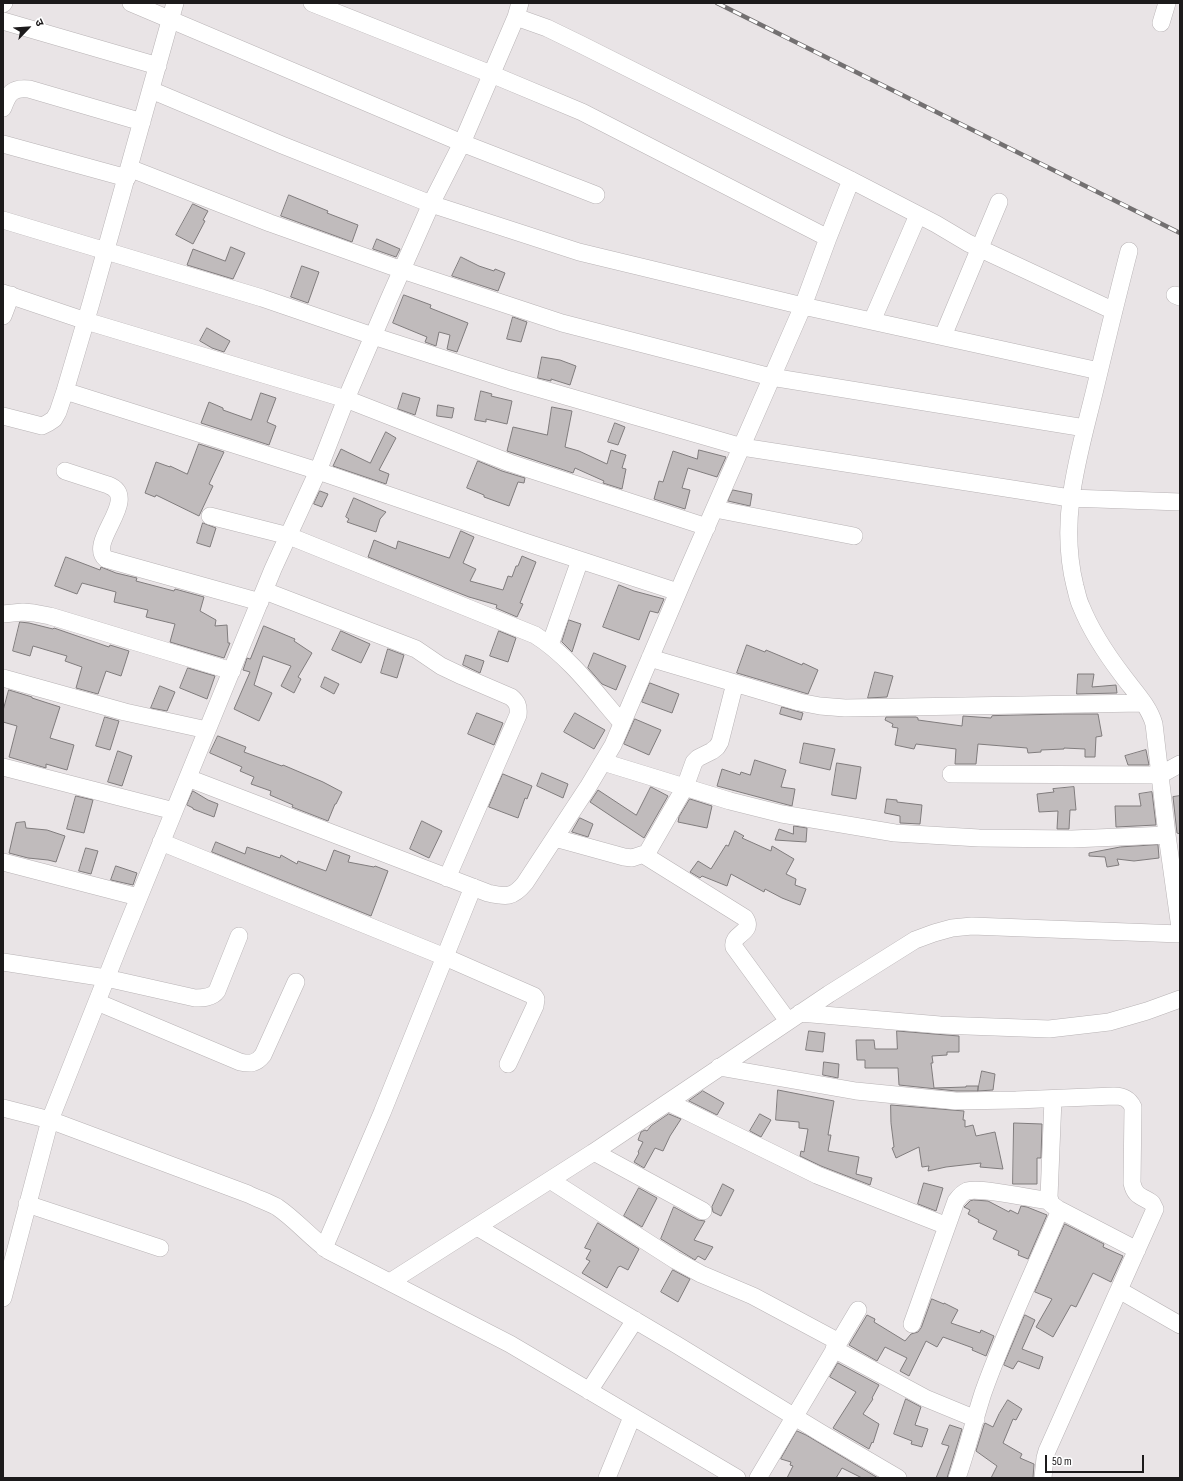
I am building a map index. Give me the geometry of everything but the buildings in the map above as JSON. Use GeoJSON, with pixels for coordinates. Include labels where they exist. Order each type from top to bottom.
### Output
{"type":"FeatureCollection","features":[{"type":"Feature","properties":{"kind":"street"},"geometry":{"type":"LineString","coordinates":[[131,3],[462,143],[596,195]]}},
{"type":"Feature","properties":{"kind":"street"},"geometry":{"type":"LineString","coordinates":[[3,416],[37,426],[42,426],[54,418],[58,412],[66,391],[175,3]]}},
{"type":"Feature","properties":{"kind":"street"},"geometry":{"type":"LineString","coordinates":[[312,3],[582,112],[828,238]]}},
{"type":"Feature","properties":{"kind":"street"},"geometry":{"type":"LineString","coordinates":[[1161,24],[1167,3]]}},
{"type":"Feature","properties":{"kind":"street"},"geometry":{"type":"LineString","coordinates":[[3,1298],[50,1120],[138,897],[262,596],[318,471],[346,399],[431,204],[462,143],[518,10],[548,28],[851,180],[980,248],[1114,311]]}},
{"type":"Feature","properties":{"kind":"street"},"geometry":{"type":"LineString","coordinates":[[3,21],[158,66]]}},
{"type":"Feature","properties":{"kind":"street"},"geometry":{"type":"LineString","coordinates":[[3,108],[11,93],[22,88],[142,122]]}},
{"type":"Feature","properties":{"kind":"street"},"geometry":{"type":"LineString","coordinates":[[151,90],[289,148],[431,204],[579,252],[803,306],[1099,371]]}},
{"type":"Feature","properties":{"kind":"street"},"geometry":{"type":"LineString","coordinates":[[3,144],[128,173],[402,270],[562,324],[771,377],[1085,428]]}},
{"type":"Feature","properties":{"kind":"street"},"geometry":{"type":"LineString","coordinates":[[188,778],[473,888],[502,897],[518,892],[555,838],[613,745],[803,306],[851,180]]}},
{"type":"Feature","properties":{"kind":"street"},"geometry":{"type":"LineString","coordinates":[[943,336],[999,202]]}},
{"type":"Feature","properties":{"kind":"street"},"geometry":{"type":"LineString","coordinates":[[872,321],[918,215]]}},
{"type":"Feature","properties":{"kind":"street"},"geometry":{"type":"LineString","coordinates":[[3,220],[262,298],[373,336],[510,380],[742,447],[1070,498],[1180,502]]}},
{"type":"Feature","properties":{"kind":"street"},"geometry":{"type":"LineString","coordinates":[[390,1282],[594,1152],[794,1017],[915,940],[952,928],[972,926],[1180,928],[1172,840],[1160,775],[1154,724],[1143,703],[1115,666],[1092,630],[1080,605],[1072,572],[1068,534],[1070,498],[1085,428],[1129,251]]}},
{"type":"Feature","properties":{"kind":"street"},"geometry":{"type":"LineString","coordinates":[[3,316],[7,294],[86,321],[346,399],[510,464],[707,527]]}},
{"type":"Feature","properties":{"kind":"street"},"geometry":{"type":"LineString","coordinates":[[66,391],[318,471],[678,592]]}},
{"type":"Feature","properties":{"kind":"street"},"geometry":{"type":"LineString","coordinates":[[65,471],[112,486],[117,491],[119,502],[102,546],[102,554],[106,559],[262,596],[416,649],[441,666],[511,697],[516,701],[518,714],[447,878]]}},
{"type":"Feature","properties":{"kind":"street"},"geometry":{"type":"LineString","coordinates":[[715,509],[854,536]]}},
{"type":"Feature","properties":{"kind":"street"},"geometry":{"type":"LineString","coordinates":[[210,516],[289,536],[534,635],[550,645],[568,661],[622,723]]}},
{"type":"Feature","properties":{"kind":"street"},"geometry":{"type":"LineString","coordinates":[[550,645],[580,560]]}},
{"type":"Feature","properties":{"kind":"street"},"geometry":{"type":"LineString","coordinates":[[3,614],[23,612],[50,616],[232,671]]}},
{"type":"Feature","properties":{"kind":"street"},"geometry":{"type":"LineString","coordinates":[[650,658],[799,702],[820,706],[845,708],[1143,703]]}},
{"type":"Feature","properties":{"kind":"street"},"geometry":{"type":"LineString","coordinates":[[3,678],[125,712],[207,730]]}},
{"type":"Feature","properties":{"kind":"street"},"geometry":{"type":"LineString","coordinates":[[555,838],[624,857],[632,858],[644,855],[650,849],[685,787],[694,762],[698,758],[712,752],[720,742],[735,683]]}},
{"type":"Feature","properties":{"kind":"street"},"geometry":{"type":"LineString","coordinates":[[603,762],[730,801],[782,814],[895,833],[987,838],[1172,840]]}},
{"type":"Feature","properties":{"kind":"street"},"geometry":{"type":"LineString","coordinates":[[951,774],[1160,775],[1180,764]]}},
{"type":"Feature","properties":{"kind":"street"},"geometry":{"type":"LineString","coordinates":[[3,767],[174,812]]}},
{"type":"Feature","properties":{"kind":"street"},"geometry":{"type":"LineString","coordinates":[[161,842],[445,957],[535,997],[537,1001],[536,1006],[508,1064]]}},
{"type":"Feature","properties":{"kind":"street"},"geometry":{"type":"LineString","coordinates":[[644,855],[745,918],[748,924],[747,928],[733,943],[734,948],[794,1017],[940,1026],[1049,1029],[1109,1022],[1147,1011],[1180,999]]}},
{"type":"Feature","properties":{"kind":"street"},"geometry":{"type":"LineString","coordinates":[[3,862],[138,897]]}},
{"type":"Feature","properties":{"kind":"street"},"geometry":{"type":"LineString","coordinates":[[324,1248],[382,1113],[473,888]]}},
{"type":"Feature","properties":{"kind":"street"},"geometry":{"type":"LineString","coordinates":[[3,962],[106,978],[195,998],[210,996],[217,991],[239,936]]}},
{"type":"Feature","properties":{"kind":"street"},"geometry":{"type":"LineString","coordinates":[[97,1002],[240,1062],[249,1064],[259,1060],[263,1055],[296,982]]}},
{"type":"Feature","properties":{"kind":"street"},"geometry":{"type":"LineString","coordinates":[[719,1067],[856,1091],[948,1100],[1053,1099],[1121,1096],[1130,1102],[1133,1108],[1133,1190],[1138,1195],[1152,1203],[1155,1209],[1047,1451],[1043,1478]]}},
{"type":"Feature","properties":{"kind":"street"},"geometry":{"type":"LineString","coordinates":[[1053,1099],[1049,1196],[1055,1206]]}},
{"type":"Feature","properties":{"kind":"street"},"geometry":{"type":"LineString","coordinates":[[668,1102],[817,1175],[947,1226]]}},
{"type":"Feature","properties":{"kind":"street"},"geometry":{"type":"LineString","coordinates":[[3,1108],[50,1120],[248,1194],[276,1207],[291,1218],[324,1248],[510,1344],[737,1478]]}},
{"type":"Feature","properties":{"kind":"street"},"geometry":{"type":"LineString","coordinates":[[594,1152],[703,1211]]}},
{"type":"Feature","properties":{"kind":"street"},"geometry":{"type":"LineString","coordinates":[[550,1180],[701,1274],[753,1296],[925,1398],[976,1419]]}},
{"type":"Feature","properties":{"kind":"street"},"geometry":{"type":"LineString","coordinates":[[912,1324],[956,1201],[966,1192],[979,1190],[1055,1206],[1137,1250]]}},
{"type":"Feature","properties":{"kind":"street"},"geometry":{"type":"LineString","coordinates":[[27,1204],[160,1248]]}},
{"type":"Feature","properties":{"kind":"street"},"geometry":{"type":"LineString","coordinates":[[957,1478],[983,1394],[1055,1206]]}},
{"type":"Feature","properties":{"kind":"street"},"geometry":{"type":"LineString","coordinates":[[476,1227],[635,1320],[794,1417],[898,1478]]}},
{"type":"Feature","properties":{"kind":"street"},"geometry":{"type":"LineString","coordinates":[[1119,1290],[1180,1325]]}},
{"type":"Feature","properties":{"kind":"street"},"geometry":{"type":"LineString","coordinates":[[758,1478],[858,1310]]}},
{"type":"Feature","properties":{"kind":"street"},"geometry":{"type":"LineString","coordinates":[[589,1391],[635,1320]]}},
{"type":"Feature","properties":{"kind":"street"},"geometry":{"type":"LineString","coordinates":[[607,1478],[632,1417]]}},
{"type":"Feature","properties":{"kind":"railway"},"geometry":{"type":"LineString","coordinates":[[717,3],[1180,233]]}}]}
